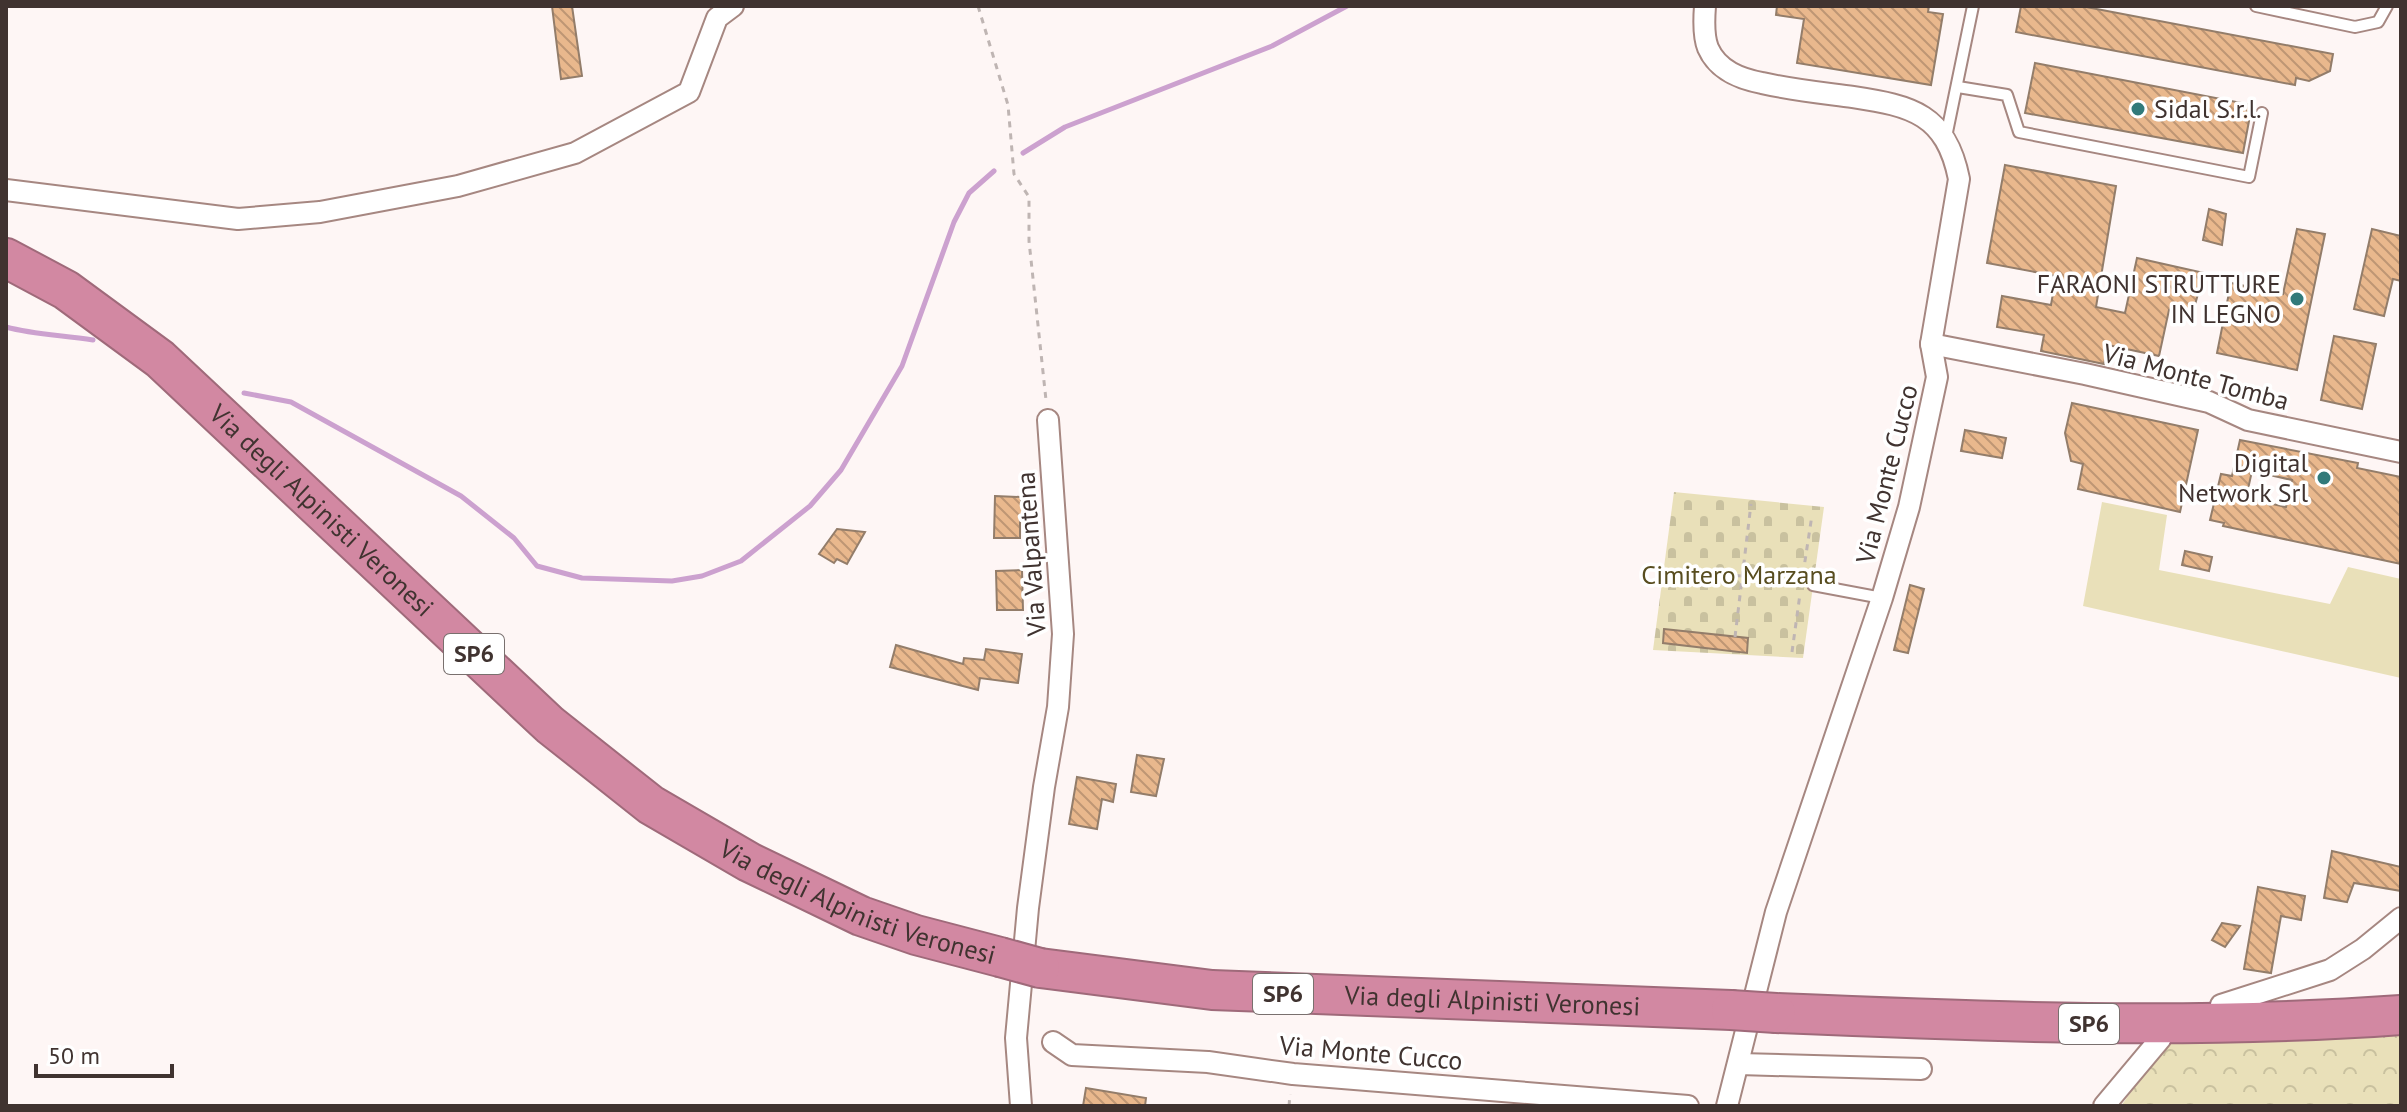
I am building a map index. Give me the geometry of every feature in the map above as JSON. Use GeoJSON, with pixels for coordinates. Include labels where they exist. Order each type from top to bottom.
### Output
{"type":"FeatureCollection","features":[{"type":"Feature","properties":{"kind":"highway","name":"Via degli Alpinisti Veronesi"},"geometry":{"type":"LineString","coordinates":[[6,258],[66,290],[160,359],[550,725],[651,805],[749,862],[861,916],[916,935],[1040,968],[1212,990],[2013,1023],[2291,1023],[2401,1015]]}},
{"type":"Feature","properties":{"kind":"street"},"geometry":{"type":"LineString","coordinates":[[6,190],[238,219],[320,212],[458,186],[575,153],[689,92],[717,18],[733,6]]}},
{"type":"Feature","properties":{"kind":"street"},"geometry":{"type":"LineString","coordinates":[[1705,6],[1705,40],[1709,51],[1731,74],[1778,87],[1907,107],[1934,125],[1946,139]]}},
{"type":"Feature","properties":{"kind":"street","name":"Via Monte Cucco"},"geometry":{"type":"LineString","coordinates":[[1727,1106],[1776,912],[1882,598],[1909,507],[1937,377],[1931,344],[1959,189],[1955,159],[1946,139]]}},
{"type":"Feature","properties":{"kind":"street","name":"Via Monte Tomba"},"geometry":{"type":"LineString","coordinates":[[1931,344],[2209,402],[2248,420],[2401,452]]}},
{"type":"Feature","properties":{"kind":"street","name":"Via Valpantena"},"geometry":{"type":"LineString","coordinates":[[1021,1106],[1016,1038],[1038,826],[1058,707],[1063,634],[1048,420]]}},
{"type":"Feature","properties":{"kind":"street"},"geometry":{"type":"LineString","coordinates":[[2221,1005],[2330,970],[2363,949],[2401,918]]}},
{"type":"Feature","properties":{"kind":"street"},"geometry":{"type":"LineString","coordinates":[[2104,1106],[2161,1038]]}},
{"type":"Feature","properties":{"kind":"street","name":"Via Monte Cucco"},"geometry":{"type":"LineString","coordinates":[[1053,1042],[1072,1055],[1208,1062],[1293,1074],[1688,1106]]}},
{"type":"Feature","properties":{"kind":"street"},"geometry":{"type":"LineString","coordinates":[[1739,1064],[1921,1069]]}},
{"type":"Feature","properties":{"kind":"lane"},"geometry":{"type":"LineString","coordinates":[[1946,139],[1973,6]]}},
{"type":"Feature","properties":{"kind":"lane"},"geometry":{"type":"LineString","coordinates":[[2256,6],[2355,27],[2378,22],[2387,6]]}},
{"type":"Feature","properties":{"kind":"lane"},"geometry":{"type":"LineString","coordinates":[[1958,87],[2007,95],[2019,132],[2249,177],[2262,113]]}},
{"type":"Feature","properties":{"kind":"lane"},"geometry":{"type":"LineString","coordinates":[[1813,585],[1882,598]]}},
{"type":"Feature","properties":{"kind":"path"},"geometry":{"type":"LineString","coordinates":[[978,6],[1008,105],[1014,174],[1029,197],[1029,241],[1048,420]]}},
{"type":"Feature","properties":{"kind":"path"},"geometry":{"type":"LineString","coordinates":[[1735,637],[1751,504]]}},
{"type":"Feature","properties":{"kind":"path"},"geometry":{"type":"LineString","coordinates":[[1687,569],[1813,585]]}},
{"type":"Feature","properties":{"kind":"green space","name":"Cimitero Marzana"},"geometry":{"type":"Polygon","coordinates":[[[1674,492],[1824,507],[1803,658],[1653,650],[1674,492]]]}},
{"type":"Feature","properties":{"kind":"green space"},"geometry":{"type":"Polygon","coordinates":[[[2102,502],[2167,515],[2159,570],[2330,604],[2348,567],[2401,579],[2401,678],[2083,606],[2102,502]]]}},
{"type":"Feature","properties":{"kind":"green space"},"geometry":{"type":"Polygon","coordinates":[[[2401,1025],[2401,1106],[2121,1106],[2168,1039],[2401,1025]]]}},
{"type":"Feature","properties":{"kind":"building"},"geometry":{"type":"Polygon","coordinates":[[[552,6],[572,6],[582,76],[561,79],[552,6]]]}},
{"type":"Feature","properties":{"kind":"building"},"geometry":{"type":"Polygon","coordinates":[[[1777,6],[1929,6],[1928,12],[1943,14],[1931,85],[1797,63],[1804,19],[1776,15],[1777,6]]]}},
{"type":"Feature","properties":{"kind":"building"},"geometry":{"type":"Polygon","coordinates":[[[2021,6],[2081,6],[2333,54],[2330,71],[2309,81],[2296,78],[2295,85],[2016,32],[2021,6]]]}},
{"type":"Feature","properties":{"kind":"building","name":"Sidal S.r.l."},"geometry":{"type":"Polygon","coordinates":[[[2035,63],[2252,105],[2243,153],[2025,113],[2035,63]]]}},
{"type":"Feature","properties":{"kind":"building"},"geometry":{"type":"Polygon","coordinates":[[[2005,165],[2116,186],[2096,307],[2125,313],[2137,258],[2204,273],[2192,315],[2169,310],[2159,356],[2108,345],[2104,364],[2041,351],[2044,335],[1997,327],[2002,296],[2051,305],[2056,276],[1987,263],[2005,165]]]}},
{"type":"Feature","properties":{"kind":"building"},"geometry":{"type":"Polygon","coordinates":[[[2209,209],[2226,214],[2222,245],[2203,240],[2209,209]]]}},
{"type":"Feature","properties":{"kind":"building"},"geometry":{"type":"Polygon","coordinates":[[[2297,229],[2325,234],[2297,370],[2217,353],[2231,283],[2283,294],[2297,229]]]}},
{"type":"Feature","properties":{"kind":"building"},"geometry":{"type":"Polygon","coordinates":[[[2372,229],[2401,236],[2401,281],[2393,279],[2384,316],[2354,309],[2372,229]]]}},
{"type":"Feature","properties":{"kind":"building"},"geometry":{"type":"Polygon","coordinates":[[[2334,336],[2376,344],[2362,409],[2321,400],[2334,336]]]}},
{"type":"Feature","properties":{"kind":"building"},"geometry":{"type":"Polygon","coordinates":[[[2072,403],[2198,430],[2180,512],[2078,489],[2083,464],[2071,461],[2065,433],[2072,403]]]}},
{"type":"Feature","properties":{"kind":"building"},"geometry":{"type":"Polygon","coordinates":[[[1965,430],[2006,438],[2002,458],[1961,451],[1965,430]]]}},
{"type":"Feature","properties":{"kind":"building"},"geometry":{"type":"Polygon","coordinates":[[[2240,440],[2358,463],[2357,468],[2401,477],[2401,564],[2223,526],[2224,523],[2210,520],[2221,474],[2232,476],[2240,440]],[[2252,471],[2246,498],[2286,507],[2292,480],[2252,471]]]}},
{"type":"Feature","properties":{"kind":"building"},"geometry":{"type":"Polygon","coordinates":[[[995,496],[1021,497],[1021,506],[1025,506],[1024,520],[1020,520],[1020,538],[994,538],[995,496]]]}},
{"type":"Feature","properties":{"kind":"building"},"geometry":{"type":"Polygon","coordinates":[[[837,529],[865,532],[847,564],[837,559],[834,563],[819,554],[837,529]]]}},
{"type":"Feature","properties":{"kind":"building"},"geometry":{"type":"Polygon","coordinates":[[[2185,551],[2212,557],[2209,571],[2182,565],[2185,551]]]}},
{"type":"Feature","properties":{"kind":"building"},"geometry":{"type":"Polygon","coordinates":[[[1022,570],[1023,610],[997,610],[996,571],[1022,570]]]}},
{"type":"Feature","properties":{"kind":"building"},"geometry":{"type":"Polygon","coordinates":[[[1910,585],[1924,589],[1908,653],[1894,650],[1910,585]]]}},
{"type":"Feature","properties":{"kind":"building"},"geometry":{"type":"Polygon","coordinates":[[[1664,629],[1748,638],[1747,653],[1663,643],[1664,629]]]}},
{"type":"Feature","properties":{"kind":"building"},"geometry":{"type":"Polygon","coordinates":[[[896,645],[963,664],[964,658],[984,660],[986,649],[1022,654],[1018,683],[980,678],[978,690],[890,667],[896,645]]]}},
{"type":"Feature","properties":{"kind":"building"},"geometry":{"type":"Polygon","coordinates":[[[1137,755],[1164,759],[1156,796],[1131,792],[1137,755]]]}},
{"type":"Feature","properties":{"kind":"building"},"geometry":{"type":"Polygon","coordinates":[[[1077,777],[1116,784],[1113,802],[1102,799],[1097,829],[1069,824],[1077,777]]]}},
{"type":"Feature","properties":{"kind":"building"},"geometry":{"type":"Polygon","coordinates":[[[2332,851],[2401,867],[2401,891],[2354,883],[2347,902],[2324,898],[2332,851]]]}},
{"type":"Feature","properties":{"kind":"building"},"geometry":{"type":"Polygon","coordinates":[[[2258,887],[2305,896],[2301,920],[2281,916],[2271,973],[2244,969],[2258,887]]]}},
{"type":"Feature","properties":{"kind":"building"},"geometry":{"type":"Polygon","coordinates":[[[2222,923],[2240,926],[2225,947],[2212,940],[2222,923]]]}},
{"type":"Feature","properties":{"kind":"building"},"geometry":{"type":"Polygon","coordinates":[[[1086,1088],[1146,1098],[1145,1106],[1083,1106],[1086,1088]]]}},
{"type":"Feature","properties":{"kind":"waterway"},"geometry":{"type":"LineString","coordinates":[[1023,153],[1065,127],[1272,46],[1347,6]]}},
{"type":"Feature","properties":{"kind":"waterway"},"geometry":{"type":"LineString","coordinates":[[244,393],[291,402],[461,496],[514,538],[537,566],[582,578],[672,581],[702,576],[741,561],[810,506],[841,470],[902,366],[954,222],[969,193],[994,171]]}},
{"type":"Feature","properties":{"kind":"waterway"},"geometry":{"type":"LineString","coordinates":[[6,327],[93,340]]}},
{"type":"Feature","properties":{"kind":"place","name":"Sidal S.r.l."},"geometry":{"type":"Point","coordinates":[2138,109]}},
{"type":"Feature","properties":{"kind":"place","name":"FARAONI STRUTTURE IN LEGNO"},"geometry":{"type":"Point","coordinates":[2297,299]}},
{"type":"Feature","properties":{"kind":"place","name":"Digital Network Srl"},"geometry":{"type":"Point","coordinates":[2324,478]}}]}
